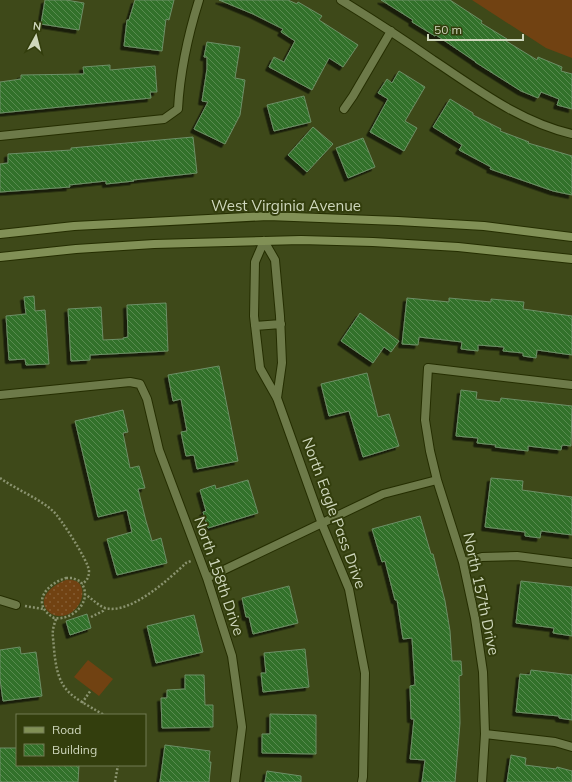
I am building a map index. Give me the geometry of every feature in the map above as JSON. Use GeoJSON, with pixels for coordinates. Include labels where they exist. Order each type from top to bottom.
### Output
{"type":"FeatureCollection","features":[{"type":"Feature","properties":{"kind":"main road","name":"West Virginia Avenue"},"geometry":{"type":"LineString","coordinates":[[0,234],[74,226],[268,216],[484,226],[572,237]]}},
{"type":"Feature","properties":{"kind":"main road"},"geometry":{"type":"LineString","coordinates":[[0,257],[76,249],[154,244],[264,241],[373,242],[458,247],[572,259]]}},
{"type":"Feature","properties":{"kind":"street"},"geometry":{"type":"LineString","coordinates":[[0,136],[164,119],[178,109],[179,82],[191,25],[199,0]]}},
{"type":"Feature","properties":{"kind":"street"},"geometry":{"type":"LineString","coordinates":[[341,0],[391,31],[495,101],[528,119],[572,134]]}},
{"type":"Feature","properties":{"kind":"street"},"geometry":{"type":"LineString","coordinates":[[344,109],[391,31]]}},
{"type":"Feature","properties":{"kind":"street","name":"North Eagle Pass Drive"},"geometry":{"type":"LineString","coordinates":[[264,241],[275,260],[282,363],[278,398]]}},
{"type":"Feature","properties":{"kind":"street","name":"North Eagle Pass Drive"},"geometry":{"type":"LineString","coordinates":[[264,241],[255,262],[255,326],[260,368],[278,398],[322,524],[349,589],[365,673],[362,782]]}},
{"type":"Feature","properties":{"kind":"street"},"geometry":{"type":"LineString","coordinates":[[255,326],[280,324]]}},
{"type":"Feature","properties":{"kind":"street","name":"North 157th Drive"},"geometry":{"type":"LineString","coordinates":[[482,782],[485,734],[483,672],[475,618],[463,562],[437,480],[430,451],[425,420],[428,368],[572,385]]}},
{"type":"Feature","properties":{"kind":"street","name":"North 158th Drive"},"geometry":{"type":"LineString","coordinates":[[0,395],[130,382],[140,384],[147,399],[159,450],[207,578],[232,656],[242,727],[235,782]]}},
{"type":"Feature","properties":{"kind":"street"},"geometry":{"type":"LineString","coordinates":[[207,578],[383,494],[437,480]]}},
{"type":"Feature","properties":{"kind":"street"},"geometry":{"type":"LineString","coordinates":[[463,562],[482,557],[517,556],[572,563]]}},
{"type":"Feature","properties":{"kind":"street"},"geometry":{"type":"LineString","coordinates":[[0,600],[16,605]]}},
{"type":"Feature","properties":{"kind":"street"},"geometry":{"type":"LineString","coordinates":[[485,734],[555,742],[572,747]]}},
{"type":"Feature","properties":{"kind":"path"},"geometry":{"type":"LineString","coordinates":[[0,478],[46,506],[54,512],[62,522],[88,566],[88,577],[82,584]]}},
{"type":"Feature","properties":{"kind":"path"},"geometry":{"type":"LineString","coordinates":[[84,594],[106,608],[117,608],[141,599],[186,563],[199,557]]}},
{"type":"Feature","properties":{"kind":"path"},"geometry":{"type":"LineString","coordinates":[[72,578],[76,579],[82,584],[84,594],[82,604],[75,613],[64,618],[52,617],[44,609],[42,601],[44,595],[52,584],[59,580],[72,578]]}},
{"type":"Feature","properties":{"kind":"path"},"geometry":{"type":"LineString","coordinates":[[16,605],[44,609]]}},
{"type":"Feature","properties":{"kind":"path"},"geometry":{"type":"LineString","coordinates":[[91,617],[106,608]]}},
{"type":"Feature","properties":{"kind":"path"},"geometry":{"type":"LineString","coordinates":[[56,618],[52,630],[57,668],[62,682],[68,692],[82,703],[102,714]]}},
{"type":"Feature","properties":{"kind":"path"},"geometry":{"type":"LineString","coordinates":[[82,703],[91,690]]}},
{"type":"Feature","properties":{"kind":"path"},"geometry":{"type":"LineString","coordinates":[[115,782],[118,766]]}},
{"type":"Feature","properties":{"kind":"shaded area"},"geometry":{"type":"Polygon","coordinates":[[[472,0],[572,0],[572,58],[546,48],[472,0]]]}},
{"type":"Feature","properties":{"kind":"shaded area"},"geometry":{"type":"Polygon","coordinates":[[[66,580],[74,580],[80,584],[82,597],[79,604],[68,615],[55,615],[46,609],[44,599],[53,587],[66,580]]]}},
{"type":"Feature","properties":{"kind":"shaded area"},"geometry":{"type":"Polygon","coordinates":[[[88,660],[113,679],[99,696],[74,677],[88,660]]]}},
{"type":"Feature","properties":{"kind":"building"},"geometry":{"type":"Polygon","coordinates":[[[45,0],[66,0],[84,3],[79,30],[41,24],[45,0]]]}},
{"type":"Feature","properties":{"kind":"building"},"geometry":{"type":"Polygon","coordinates":[[[135,0],[174,0],[169,20],[166,19],[162,51],[124,46],[127,20],[129,20],[135,0]]]}},
{"type":"Feature","properties":{"kind":"building"},"geometry":{"type":"Polygon","coordinates":[[[219,0],[288,0],[297,4],[298,2],[322,16],[319,20],[358,45],[343,67],[329,58],[312,90],[269,67],[274,57],[284,62],[295,41],[281,32],[283,29],[253,14],[219,0]]]}},
{"type":"Feature","properties":{"kind":"building"},"geometry":{"type":"Polygon","coordinates":[[[381,0],[450,0],[482,21],[481,23],[507,39],[506,41],[537,60],[538,57],[562,67],[561,71],[572,74],[572,109],[557,105],[559,99],[541,92],[538,98],[521,91],[436,35],[435,36],[412,22],[413,20],[381,0]]]}},
{"type":"Feature","properties":{"kind":"building"},"geometry":{"type":"Polygon","coordinates":[[[207,42],[240,47],[235,78],[245,80],[240,115],[225,144],[194,129],[208,102],[202,101],[207,69],[207,57],[204,57],[207,42]]]}},
{"type":"Feature","properties":{"kind":"building"},"geometry":{"type":"Polygon","coordinates":[[[110,65],[110,70],[155,66],[157,92],[150,92],[151,98],[0,113],[0,82],[21,79],[21,75],[84,74],[83,67],[110,65]]]}},
{"type":"Feature","properties":{"kind":"building"},"geometry":{"type":"Polygon","coordinates":[[[399,71],[425,87],[405,121],[417,128],[404,151],[370,132],[388,99],[378,93],[387,79],[392,83],[399,71]]]}},
{"type":"Feature","properties":{"kind":"building"},"geometry":{"type":"Polygon","coordinates":[[[304,96],[311,122],[274,131],[267,105],[304,96]]]}},
{"type":"Feature","properties":{"kind":"building"},"geometry":{"type":"Polygon","coordinates":[[[450,99],[473,113],[473,115],[501,129],[500,131],[529,142],[528,143],[572,156],[572,195],[553,191],[490,169],[491,167],[459,150],[462,145],[433,127],[450,99]]]}},
{"type":"Feature","properties":{"kind":"building"},"geometry":{"type":"Polygon","coordinates":[[[313,127],[333,144],[307,172],[288,155],[313,127]]]}},
{"type":"Feature","properties":{"kind":"building"},"geometry":{"type":"Polygon","coordinates":[[[193,137],[197,173],[106,184],[106,181],[69,185],[70,187],[0,192],[0,164],[8,163],[8,154],[71,150],[71,148],[193,137]]]}},
{"type":"Feature","properties":{"kind":"building"},"geometry":{"type":"Polygon","coordinates":[[[363,138],[375,167],[348,178],[336,148],[363,138]]]}},
{"type":"Feature","properties":{"kind":"building"},"geometry":{"type":"Polygon","coordinates":[[[34,296],[35,311],[45,310],[49,364],[26,365],[25,359],[9,360],[6,316],[26,314],[24,297],[34,296]]]}},
{"type":"Feature","properties":{"kind":"building"},"geometry":{"type":"Polygon","coordinates":[[[407,298],[449,302],[449,298],[491,302],[491,299],[524,302],[523,309],[572,316],[572,355],[537,350],[536,358],[523,356],[523,353],[503,351],[504,347],[478,345],[478,351],[461,349],[462,342],[419,337],[418,345],[402,344],[407,298]]]}},
{"type":"Feature","properties":{"kind":"building"},"geometry":{"type":"Polygon","coordinates":[[[166,303],[168,351],[90,355],[90,360],[71,361],[68,309],[101,307],[103,340],[123,339],[128,337],[127,305],[166,303]]]}},
{"type":"Feature","properties":{"kind":"building"},"geometry":{"type":"Polygon","coordinates":[[[360,313],[399,341],[391,352],[384,347],[373,363],[341,341],[360,313]]]}},
{"type":"Feature","properties":{"kind":"building"},"geometry":{"type":"Polygon","coordinates":[[[219,366],[238,461],[197,469],[194,455],[186,456],[181,432],[187,431],[181,399],[173,401],[168,375],[219,366]]]}},
{"type":"Feature","properties":{"kind":"building"},"geometry":{"type":"Polygon","coordinates":[[[367,373],[378,417],[389,414],[399,446],[363,457],[349,411],[329,416],[321,384],[367,373]]]}},
{"type":"Feature","properties":{"kind":"building"},"geometry":{"type":"Polygon","coordinates":[[[461,390],[477,392],[476,399],[500,402],[501,398],[572,406],[571,446],[562,445],[561,450],[528,446],[528,451],[495,447],[496,445],[477,443],[478,438],[456,436],[461,390]]]}},
{"type":"Feature","properties":{"kind":"building"},"geometry":{"type":"Polygon","coordinates":[[[123,410],[128,432],[123,433],[130,468],[139,466],[145,488],[138,489],[146,521],[152,541],[161,538],[167,563],[117,575],[107,539],[132,532],[127,510],[98,517],[75,421],[123,410]]]}},
{"type":"Feature","properties":{"kind":"building"},"geometry":{"type":"Polygon","coordinates":[[[491,478],[523,481],[522,490],[572,497],[572,535],[541,531],[540,538],[525,536],[525,532],[485,527],[491,478]]]}},
{"type":"Feature","properties":{"kind":"building"},"geometry":{"type":"Polygon","coordinates":[[[248,480],[258,513],[208,528],[203,512],[206,511],[200,490],[215,485],[216,489],[248,480]]]}},
{"type":"Feature","properties":{"kind":"building"},"geometry":{"type":"Polygon","coordinates":[[[420,516],[431,554],[433,554],[445,601],[450,631],[452,661],[461,661],[462,675],[459,676],[460,723],[455,782],[422,782],[425,760],[410,759],[414,719],[411,719],[410,686],[415,685],[412,638],[403,639],[397,600],[395,600],[385,561],[382,562],[372,529],[420,516]]]}},
{"type":"Feature","properties":{"kind":"building"},"geometry":{"type":"Polygon","coordinates":[[[521,581],[572,587],[572,636],[553,633],[554,628],[516,623],[521,581]]]}},
{"type":"Feature","properties":{"kind":"building"},"geometry":{"type":"Polygon","coordinates":[[[289,586],[298,623],[253,634],[249,617],[246,617],[242,598],[289,586]]]}},
{"type":"Feature","properties":{"kind":"building"},"geometry":{"type":"Polygon","coordinates":[[[87,614],[91,628],[70,635],[66,621],[87,614]]]}},
{"type":"Feature","properties":{"kind":"building"},"geometry":{"type":"Polygon","coordinates":[[[194,615],[203,652],[156,663],[147,626],[194,615]]]}},
{"type":"Feature","properties":{"kind":"building"},"geometry":{"type":"Polygon","coordinates":[[[20,647],[21,654],[36,652],[42,696],[3,701],[0,679],[0,650],[20,647]]]}},
{"type":"Feature","properties":{"kind":"building"},"geometry":{"type":"Polygon","coordinates":[[[305,649],[309,687],[263,692],[261,673],[266,673],[264,653],[305,649]]]}},
{"type":"Feature","properties":{"kind":"building"},"geometry":{"type":"Polygon","coordinates":[[[531,670],[572,675],[572,720],[559,718],[559,716],[516,712],[520,674],[530,675],[531,670]]]}},
{"type":"Feature","properties":{"kind":"building"},"geometry":{"type":"Polygon","coordinates":[[[185,675],[204,675],[205,705],[213,705],[213,727],[162,728],[161,698],[167,698],[167,690],[185,689],[185,675]]]}},
{"type":"Feature","properties":{"kind":"building"},"geometry":{"type":"Polygon","coordinates":[[[270,714],[316,715],[316,754],[262,753],[262,734],[270,734],[270,714]]]}},
{"type":"Feature","properties":{"kind":"building"},"geometry":{"type":"Polygon","coordinates":[[[165,745],[210,751],[209,762],[211,762],[209,782],[160,782],[165,745]]]}},
{"type":"Feature","properties":{"kind":"building"},"geometry":{"type":"Polygon","coordinates":[[[0,748],[16,748],[16,766],[79,766],[78,782],[0,782],[0,748]]]}},
{"type":"Feature","properties":{"kind":"building"},"geometry":{"type":"Polygon","coordinates":[[[511,755],[526,758],[525,765],[556,769],[557,767],[572,771],[572,782],[507,782],[511,755]]]}},
{"type":"Feature","properties":{"kind":"building"},"geometry":{"type":"Polygon","coordinates":[[[267,771],[301,776],[301,782],[265,782],[267,771]]]}}]}
